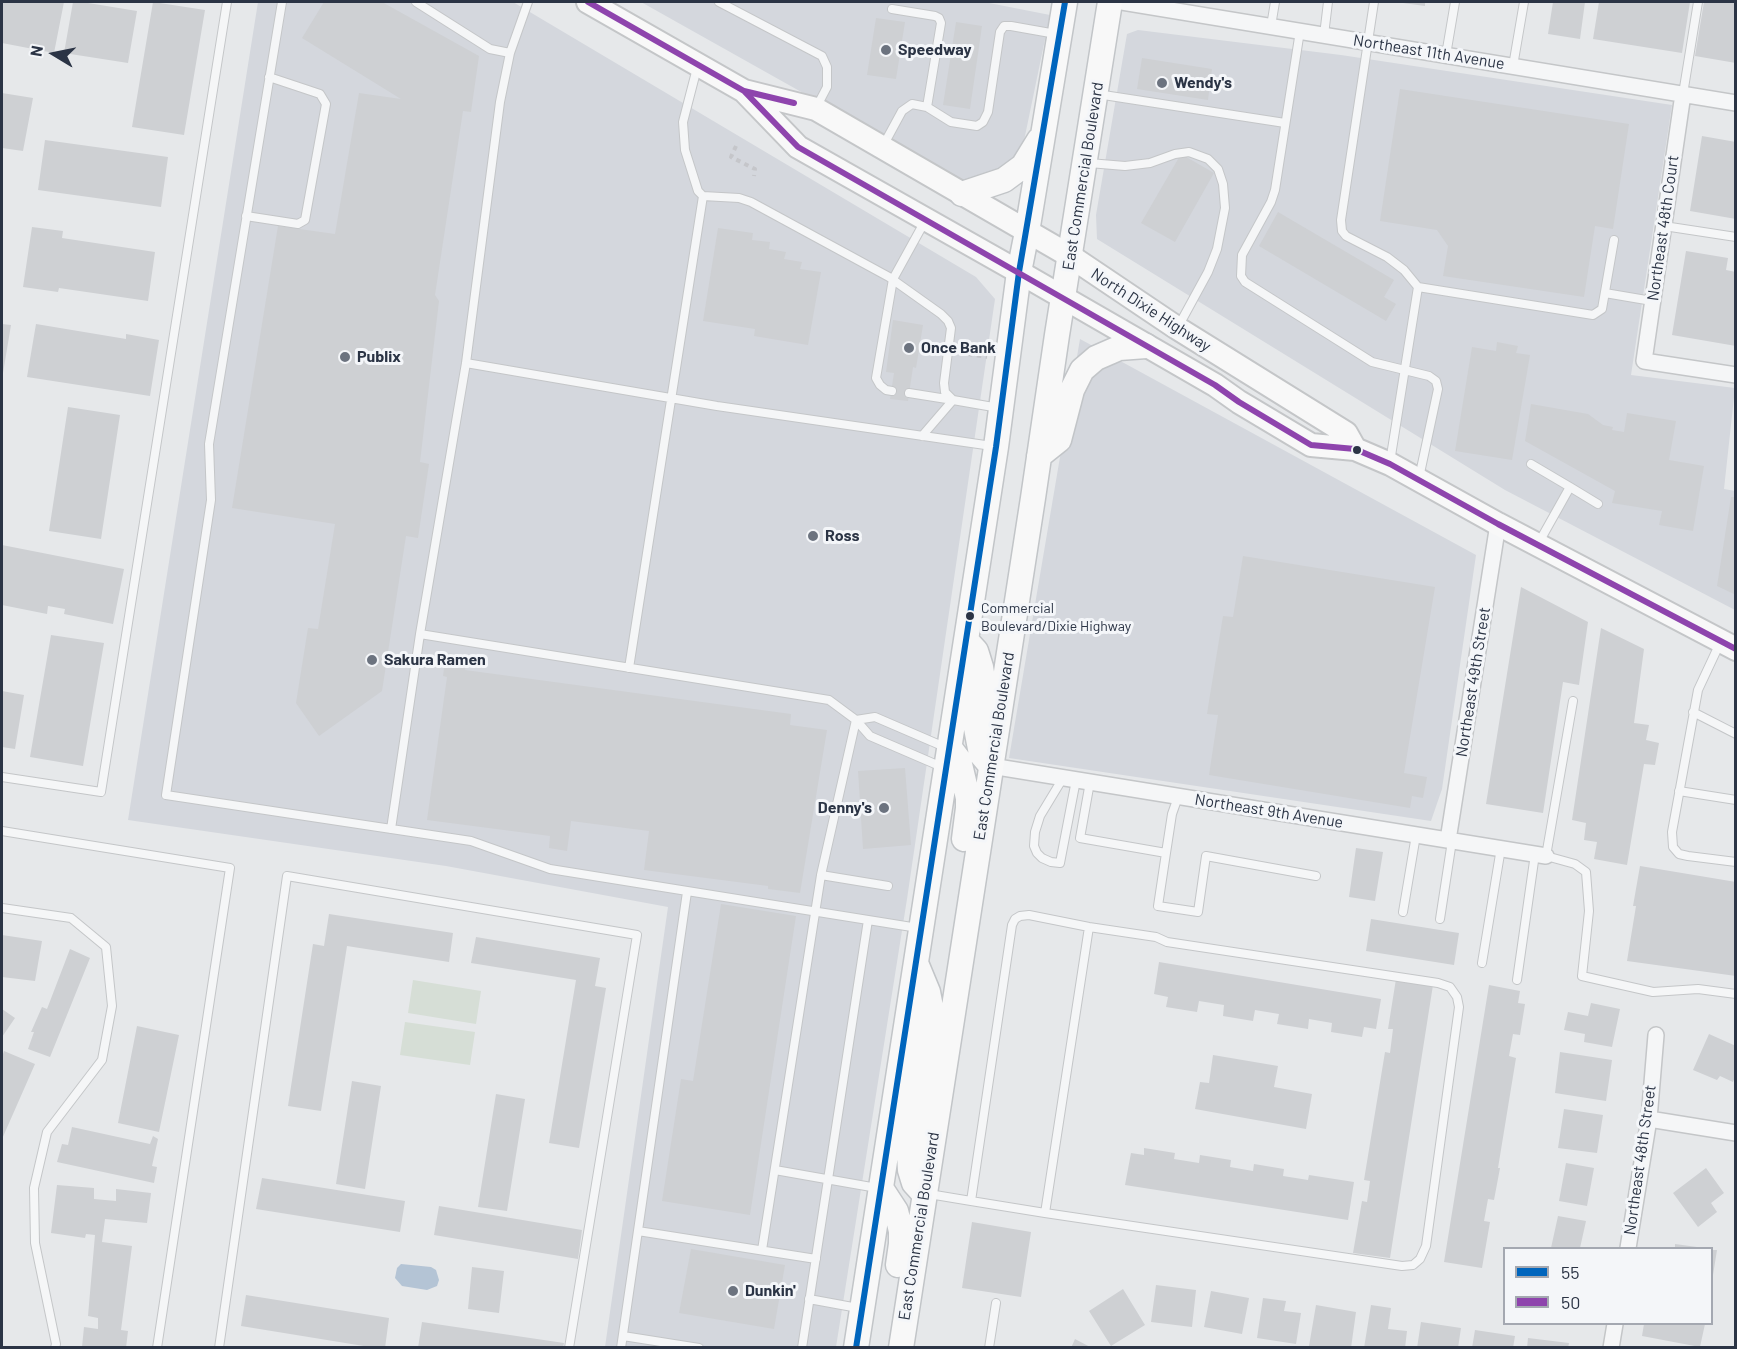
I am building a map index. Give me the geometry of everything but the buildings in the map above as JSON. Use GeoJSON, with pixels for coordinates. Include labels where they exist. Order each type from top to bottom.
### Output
{"type":"FeatureCollection","features":[{"type":"Feature","properties":{"kind":"main road","name":"North Dixie Highway"},"geometry":{"type":"LineString","coordinates":[[588,2],[744,91],[816,109],[883,147],[1070,256],[1177,328],[1346,433],[1355,449]]}},
{"type":"Feature","properties":{"kind":"main road"},"geometry":{"type":"LineString","coordinates":[[856,1347],[996,447],[1019,272],[1065,2]]}},
{"type":"Feature","properties":{"kind":"main road","name":"East Commercial Boulevard"},"geometry":{"type":"LineString","coordinates":[[900,1347],[1110,2]]}},
{"type":"Feature","properties":{"kind":"main road","name":"North Dixie Highway"},"geometry":{"type":"LineString","coordinates":[[744,91],[798,147],[1215,385],[1311,445],[1355,449],[1390,464],[1498,524],[1728,645]]}},
{"type":"Feature","properties":{"kind":"main road"},"geometry":{"type":"LineString","coordinates":[[962,194],[1004,180],[1023,166],[1043,132]]}},
{"type":"Feature","properties":{"kind":"main road"},"geometry":{"type":"LineString","coordinates":[[1039,456],[1059,440],[1072,390],[1082,370],[1096,358],[1119,348],[1146,346]]}},
{"type":"Feature","properties":{"kind":"main road"},"geometry":{"type":"LineString","coordinates":[[966,640],[976,651],[981,667],[982,679],[976,728],[981,754],[991,766]]}},
{"type":"Feature","properties":{"kind":"main road"},"geometry":{"type":"LineString","coordinates":[[948,758],[959,760],[968,798],[954,909],[958,931],[965,936]]}},
{"type":"Feature","properties":{"kind":"main road"},"geometry":{"type":"LineString","coordinates":[[916,963],[928,992],[931,1007],[909,1153],[909,1170],[914,1183],[924,1194]]}},
{"type":"Feature","properties":{"kind":"main road"},"geometry":{"type":"LineString","coordinates":[[881,1188],[896,1211],[901,1231],[886,1347]]}},
{"type":"Feature","properties":{"kind":"street","name":"Northeast 11th Avenue"},"geometry":{"type":"LineString","coordinates":[[1122,2],[1736,103]]}},
{"type":"Feature","properties":{"kind":"street","name":"Northeast 48th Court"},"geometry":{"type":"LineString","coordinates":[[1683,94],[1644,361],[1736,375]]}},
{"type":"Feature","properties":{"kind":"street","name":"Northeast 49th Street"},"geometry":{"type":"LineString","coordinates":[[1450,840],[1498,524]]}},
{"type":"Feature","properties":{"kind":"street","name":"Northeast 9th Avenue"},"geometry":{"type":"LineString","coordinates":[[991,766],[1541,855]]}},
{"type":"Feature","properties":{"kind":"street","name":"Northeast 48th Street"},"geometry":{"type":"LineString","coordinates":[[1628,1247],[1649,1119],[1656,1035]]}},
{"type":"Feature","properties":{"kind":"street"},"geometry":{"type":"LineString","coordinates":[[1649,1119],[1736,1133]]}},
{"type":"Feature","properties":{"kind":"street"},"geometry":{"type":"LineString","coordinates":[[1611,1347],[1615,1325]]}},
{"type":"Feature","properties":{"kind":"lane"},"geometry":{"type":"LineString","coordinates":[[2,777],[101,792],[227,2]]}},
{"type":"Feature","properties":{"kind":"lane"},"geometry":{"type":"LineString","coordinates":[[282,2],[209,444],[212,500],[166,795],[471,841],[550,869],[921,928]]}},
{"type":"Feature","properties":{"kind":"lane"},"geometry":{"type":"LineString","coordinates":[[416,2],[490,49],[510,53]]}},
{"type":"Feature","properties":{"kind":"lane"},"geometry":{"type":"LineString","coordinates":[[391,829],[420,634],[466,363],[500,102],[510,53],[528,2]]}},
{"type":"Feature","properties":{"kind":"lane"},"geometry":{"type":"LineString","coordinates":[[719,2],[822,57],[827,67],[827,87],[816,109]]}},
{"type":"Feature","properties":{"kind":"lane"},"geometry":{"type":"LineString","coordinates":[[1271,26],[1275,2]]}},
{"type":"Feature","properties":{"kind":"lane"},"geometry":{"type":"LineString","coordinates":[[1324,35],[1329,2]]}},
{"type":"Feature","properties":{"kind":"lane"},"geometry":{"type":"LineString","coordinates":[[1374,2],[1341,220],[1342,231],[1346,236],[1387,257],[1404,270],[1418,287],[1593,315],[1602,309],[1614,240]]}},
{"type":"Feature","properties":{"kind":"lane"},"geometry":{"type":"LineString","coordinates":[[1446,55],[1455,2]]}},
{"type":"Feature","properties":{"kind":"lane"},"geometry":{"type":"LineString","coordinates":[[1514,66],[1524,2]]}},
{"type":"Feature","properties":{"kind":"lane"},"geometry":{"type":"LineString","coordinates":[[1683,94],[1698,2]]}},
{"type":"Feature","properties":{"kind":"lane"},"geometry":{"type":"LineString","coordinates":[[892,9],[939,18],[941,23],[927,106]]}},
{"type":"Feature","properties":{"kind":"lane"},"geometry":{"type":"LineString","coordinates":[[883,147],[902,111],[912,104],[927,106],[951,122],[977,126],[983,122],[988,112],[1000,32],[1004,26],[1060,34]]}},
{"type":"Feature","properties":{"kind":"lane"},"geometry":{"type":"LineString","coordinates":[[1299,31],[1275,189],[1242,255],[1241,276],[1245,282],[1372,362],[1429,376],[1436,381],[1438,389],[1419,480]]}},
{"type":"Feature","properties":{"kind":"lane"},"geometry":{"type":"LineString","coordinates":[[697,64],[684,122],[685,150],[698,191],[703,196],[739,198],[752,202],[893,279],[941,314],[951,328],[944,383],[945,392],[952,400]]}},
{"type":"Feature","properties":{"kind":"lane"},"geometry":{"type":"LineString","coordinates":[[246,216],[298,224],[305,220],[326,104],[321,94],[269,77]]}},
{"type":"Feature","properties":{"kind":"lane"},"geometry":{"type":"LineString","coordinates":[[1096,93],[1285,123]]}},
{"type":"Feature","properties":{"kind":"lane"},"geometry":{"type":"LineString","coordinates":[[1085,162],[1125,166],[1150,164],[1175,154],[1190,152],[1208,159],[1218,169],[1223,184],[1225,207],[1217,249],[1208,272],[1177,328]]}},
{"type":"Feature","properties":{"kind":"lane"},"geometry":{"type":"LineString","coordinates":[[629,668],[703,196]]}},
{"type":"Feature","properties":{"kind":"lane"},"geometry":{"type":"LineString","coordinates":[[892,391],[886,390],[876,378],[893,279],[926,220]]}},
{"type":"Feature","properties":{"kind":"lane"},"geometry":{"type":"LineString","coordinates":[[1664,226],[1736,237]]}},
{"type":"Feature","properties":{"kind":"lane"},"geometry":{"type":"LineString","coordinates":[[1390,464],[1418,287]]}},
{"type":"Feature","properties":{"kind":"lane"},"geometry":{"type":"LineString","coordinates":[[1605,293],[1652,301]]}},
{"type":"Feature","properties":{"kind":"lane"},"geometry":{"type":"LineString","coordinates":[[466,363],[672,398],[996,447]]}},
{"type":"Feature","properties":{"kind":"lane"},"geometry":{"type":"LineString","coordinates":[[909,393],[1001,409]]}},
{"type":"Feature","properties":{"kind":"lane"},"geometry":{"type":"LineString","coordinates":[[921,436],[952,400]]}},
{"type":"Feature","properties":{"kind":"lane"},"geometry":{"type":"LineString","coordinates":[[1531,464],[1598,504]]}},
{"type":"Feature","properties":{"kind":"lane"},"geometry":{"type":"LineString","coordinates":[[1538,545],[1570,487]]}},
{"type":"Feature","properties":{"kind":"lane"},"geometry":{"type":"LineString","coordinates":[[420,634],[830,700],[856,720],[870,736],[948,758]]}},
{"type":"Feature","properties":{"kind":"lane"},"geometry":{"type":"LineString","coordinates":[[1728,645],[1698,690],[1672,832],[1672,847],[1679,854],[1736,862]]}},
{"type":"Feature","properties":{"kind":"lane"},"geometry":{"type":"LineString","coordinates":[[1518,980],[1573,701]]}},
{"type":"Feature","properties":{"kind":"lane"},"geometry":{"type":"LineString","coordinates":[[1693,712],[1736,734]]}},
{"type":"Feature","properties":{"kind":"lane"},"geometry":{"type":"LineString","coordinates":[[856,720],[875,717],[948,758]]}},
{"type":"Feature","properties":{"kind":"lane"},"geometry":{"type":"LineString","coordinates":[[762,1250],[821,875],[856,720]]}},
{"type":"Feature","properties":{"kind":"lane"},"geometry":{"type":"LineString","coordinates":[[1076,780],[1060,863],[1050,862],[1042,858],[1034,846],[1040,816],[1076,780]]}},
{"type":"Feature","properties":{"kind":"lane"},"geometry":{"type":"LineString","coordinates":[[1076,780],[1080,838],[1166,853]]}},
{"type":"Feature","properties":{"kind":"lane"},"geometry":{"type":"LineString","coordinates":[[1679,791],[1736,801]]}},
{"type":"Feature","properties":{"kind":"lane"},"geometry":{"type":"LineString","coordinates":[[1178,797],[1172,814],[1158,906],[1198,912],[1206,856],[1316,876]]}},
{"type":"Feature","properties":{"kind":"lane"},"geometry":{"type":"LineString","coordinates":[[2,831],[230,868],[158,1347]]}},
{"type":"Feature","properties":{"kind":"lane"},"geometry":{"type":"LineString","coordinates":[[1402,912],[1416,835]]}},
{"type":"Feature","properties":{"kind":"lane"},"geometry":{"type":"LineString","coordinates":[[1440,919],[1450,840]]}},
{"type":"Feature","properties":{"kind":"lane"},"geometry":{"type":"LineString","coordinates":[[1482,963],[1500,848]]}},
{"type":"Feature","properties":{"kind":"lane"},"geometry":{"type":"LineString","coordinates":[[1541,855],[1575,864],[1586,872],[1589,911],[1582,976],[1653,992],[1698,989],[1736,994]]}},
{"type":"Feature","properties":{"kind":"lane"},"geometry":{"type":"LineString","coordinates":[[821,875],[888,886]]}},
{"type":"Feature","properties":{"kind":"lane"},"geometry":{"type":"LineString","coordinates":[[219,1347],[287,876],[637,934],[569,1347]]}},
{"type":"Feature","properties":{"kind":"lane"},"geometry":{"type":"LineString","coordinates":[[621,1347],[687,892]]}},
{"type":"Feature","properties":{"kind":"lane"},"geometry":{"type":"LineString","coordinates":[[2,908],[71,918],[105,947],[112,1006],[102,1060],[48,1132],[34,1188],[35,1243],[55,1347]]}},
{"type":"Feature","properties":{"kind":"lane"},"geometry":{"type":"LineString","coordinates":[[924,1194],[1402,1266],[1413,1265],[1420,1259],[1426,1246],[1459,1007],[1456,997],[1450,987],[1438,983],[1167,942],[1156,938],[1024,915],[1015,918],[1012,925],[972,1201]]}},
{"type":"Feature","properties":{"kind":"lane"},"geometry":{"type":"LineString","coordinates":[[802,1347],[868,920]]}},
{"type":"Feature","properties":{"kind":"lane"},"geometry":{"type":"LineString","coordinates":[[1045,1213],[1089,927]]}},
{"type":"Feature","properties":{"kind":"lane"},"geometry":{"type":"LineString","coordinates":[[775,1170],[881,1188]]}},
{"type":"Feature","properties":{"kind":"lane"},"geometry":{"type":"LineString","coordinates":[[638,1231],[816,1259]]}},
{"type":"Feature","properties":{"kind":"lane"},"geometry":{"type":"LineString","coordinates":[[810,1299],[862,1308]]}},
{"type":"Feature","properties":{"kind":"lane"},"geometry":{"type":"LineString","coordinates":[[988,1347],[996,1303]]}},
{"type":"Feature","properties":{"kind":"lane"},"geometry":{"type":"LineString","coordinates":[[623,1336],[699,1347]]}},
{"type":"Feature","properties":{"kind":"path"},"geometry":{"type":"LineString","coordinates":[[736,146],[731,157],[755,169],[754,176]]}},
{"type":"Feature","properties":{"kind":"path"},"geometry":{"type":"LineString","coordinates":[[968,354],[991,357]]}},
{"type":"Feature","properties":{"kind":"shaded area"},"geometry":{"type":"Polygon","coordinates":[[[258,2],[513,2],[976,277],[995,299],[907,899],[836,1347],[605,1347],[668,907],[446,866],[128,820],[258,2]]]}},
{"type":"Feature","properties":{"kind":"shaded area"},"geometry":{"type":"Polygon","coordinates":[[[641,2],[984,2],[1050,15],[1019,165],[972,183],[951,176],[641,2]]]}},
{"type":"Feature","properties":{"kind":"shaded area"},"geometry":{"type":"Polygon","coordinates":[[[1138,30],[1341,55],[1672,105],[1631,375],[1735,388],[1724,489],[1735,491],[1735,610],[1505,490],[1097,239],[1096,215],[1127,34],[1138,30]]]}},
{"type":"Feature","properties":{"kind":"shaded area"},"geometry":{"type":"Polygon","coordinates":[[[1080,339],[1476,555],[1442,789],[1431,821],[1009,758],[1080,339]]]}},
{"type":"Feature","properties":{"kind":"shaded area"},"geometry":{"type":"Polygon","coordinates":[[[413,980],[481,991],[476,1024],[408,1013],[413,980]]]}},
{"type":"Feature","properties":{"kind":"shaded area"},"geometry":{"type":"Polygon","coordinates":[[[405,1022],[475,1032],[470,1065],[400,1055],[405,1022]]]}},
{"type":"Feature","properties":{"kind":"water"},"geometry":{"type":"Polygon","coordinates":[[[401,1264],[431,1267],[436,1270],[439,1280],[437,1286],[427,1290],[402,1286],[395,1278],[397,1268],[401,1264]]]}},
{"type":"Feature","properties":{"kind":"transit line","name":"50"},"geometry":{"type":"LineString","coordinates":[[588,2],[744,91],[794,103]]}},
{"type":"Feature","properties":{"kind":"transit line","name":"55"},"geometry":{"type":"LineString","coordinates":[[856,1348],[996,447],[1019,272],[1065,2]]}},
{"type":"Feature","properties":{"kind":"transit line","name":"50"},"geometry":{"type":"LineString","coordinates":[[744,91],[798,147],[1215,385],[1311,445],[1355,449],[1390,464],[1498,524],[1736,649]]}},
{"type":"Feature","properties":{"kind":"place","name":"Speedway"},"geometry":{"type":"Point","coordinates":[886,50]}},
{"type":"Feature","properties":{"kind":"place","name":"Wendy's"},"geometry":{"type":"Point","coordinates":[1162,83]}},
{"type":"Feature","properties":{"kind":"place","name":"Once Bank"},"geometry":{"type":"Point","coordinates":[909,348]}},
{"type":"Feature","properties":{"kind":"place","name":"Publix"},"geometry":{"type":"Point","coordinates":[345,357]}},
{"type":"Feature","properties":{"kind":"place","name":"Ross"},"geometry":{"type":"Point","coordinates":[813,536]}},
{"type":"Feature","properties":{"kind":"place","name":"Commercial Boulevard/Dixie Highway"},"geometry":{"type":"Point","coordinates":[970,616]}},
{"type":"Feature","properties":{"kind":"place","name":"Sakura Ramen"},"geometry":{"type":"Point","coordinates":[372,660]}},
{"type":"Feature","properties":{"kind":"place","name":"Denny's"},"geometry":{"type":"Point","coordinates":[884,808]}},
{"type":"Feature","properties":{"kind":"place","name":"Dunkin'"},"geometry":{"type":"Point","coordinates":[733,1291]}}]}
